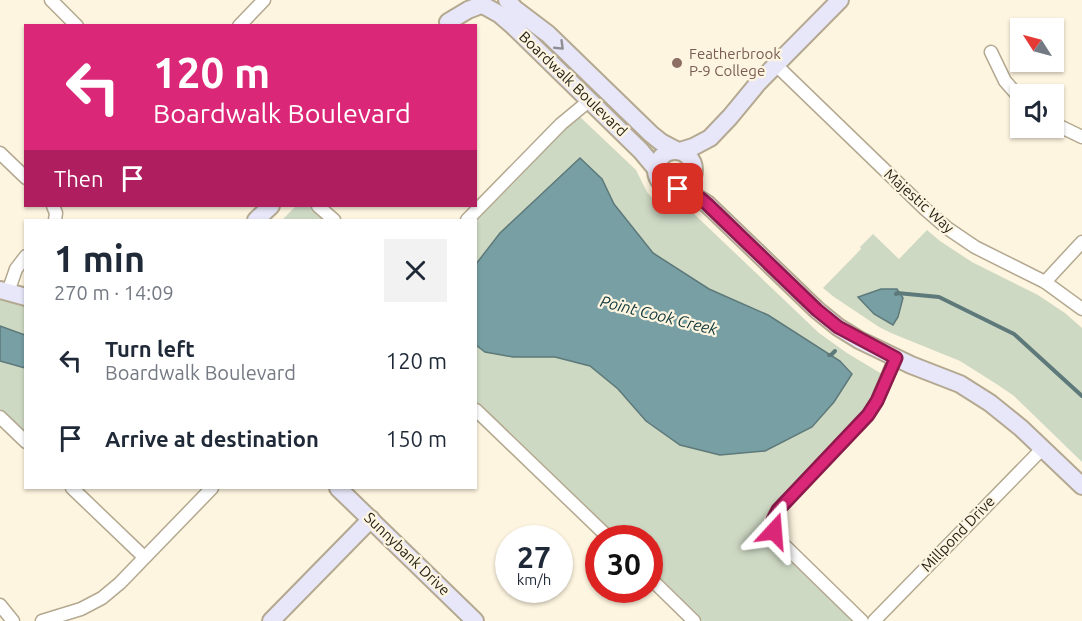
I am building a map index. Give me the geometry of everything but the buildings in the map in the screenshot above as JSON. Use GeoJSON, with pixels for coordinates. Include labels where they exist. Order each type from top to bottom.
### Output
{"type":"FeatureCollection","features":[{"type":"Feature","properties":{"kind":"street"},"geometry":{"type":"LineString","coordinates":[[241,24],[264,0]]}},
{"type":"Feature","properties":{"kind":"street"},"geometry":{"type":"LineString","coordinates":[[447,24],[460,0]]}},
{"type":"Feature","properties":{"kind":"street","name":"Boardwalk Boulevard"},"geometry":{"type":"LineString","coordinates":[[507,0],[515,9],[548,34],[651,134],[679,151]]}},
{"type":"Feature","properties":{"kind":"street"},"geometry":{"type":"LineString","coordinates":[[678,189],[689,183],[693,177],[696,162],[710,138],[758,83],[840,0]]}},
{"type":"Feature","properties":{"kind":"street"},"geometry":{"type":"LineString","coordinates":[[55,1],[75,24]]}},
{"type":"Feature","properties":{"kind":"street"},"geometry":{"type":"LineString","coordinates":[[447,24],[482,3]]}},
{"type":"Feature","properties":{"kind":"street","name":"Boardwalk Boulevard"},"geometry":{"type":"LineString","coordinates":[[482,3],[500,14],[513,26],[641,151],[656,169]]}},
{"type":"Feature","properties":{"kind":"street"},"geometry":{"type":"LineString","coordinates":[[991,52],[1010,87]]}},
{"type":"Feature","properties":{"kind":"street","name":"Majestic Way"},"geometry":{"type":"LineString","coordinates":[[776,65],[937,220],[975,247],[1045,282],[1082,309]]}},
{"type":"Feature","properties":{"kind":"street"},"geometry":{"type":"LineString","coordinates":[[468,219],[587,98]]}},
{"type":"Feature","properties":{"kind":"street"},"geometry":{"type":"LineString","coordinates":[[1064,128],[1082,137]]}},
{"type":"Feature","properties":{"kind":"street"},"geometry":{"type":"LineString","coordinates":[[710,138],[693,147],[672,151],[660,157],[656,175],[662,184],[701,199],[817,310],[838,327],[930,374],[960,384],[1005,414],[1082,486]]}},
{"type":"Feature","properties":{"kind":"street"},"geometry":{"type":"LineString","coordinates":[[679,151],[690,157],[707,204]]}},
{"type":"Feature","properties":{"kind":"street"},"geometry":{"type":"LineString","coordinates":[[0,153],[24,176]]}},
{"type":"Feature","properties":{"kind":"street"},"geometry":{"type":"LineString","coordinates":[[319,207],[333,219]]}},
{"type":"Feature","properties":{"kind":"street"},"geometry":{"type":"LineString","coordinates":[[1045,282],[1082,242]]}},
{"type":"Feature","properties":{"kind":"street"},"geometry":{"type":"LineString","coordinates":[[24,259],[4,291],[24,296]]}},
{"type":"Feature","properties":{"kind":"street"},"geometry":{"type":"LineString","coordinates":[[862,621],[779,540],[774,531],[773,520],[778,510],[868,415],[877,401],[896,358]]}},
{"type":"Feature","properties":{"kind":"street"},"geometry":{"type":"LineString","coordinates":[[477,411],[595,525]]}},
{"type":"Feature","properties":{"kind":"street"},"geometry":{"type":"LineString","coordinates":[[0,417],[24,440]]}},
{"type":"Feature","properties":{"kind":"street","name":"Millpond Drive"},"geometry":{"type":"LineString","coordinates":[[874,621],[1043,448]]}},
{"type":"Feature","properties":{"kind":"street"},"geometry":{"type":"LineString","coordinates":[[73,489],[144,557]]}},
{"type":"Feature","properties":{"kind":"street"},"geometry":{"type":"LineString","coordinates":[[42,621],[81,609],[102,598],[120,583],[211,489]]}},
{"type":"Feature","properties":{"kind":"street","name":"Sunnybank Drive"},"geometry":{"type":"LineString","coordinates":[[339,489],[467,618]]}},
{"type":"Feature","properties":{"kind":"street"},"geometry":{"type":"LineString","coordinates":[[271,621],[371,519]]}},
{"type":"Feature","properties":{"kind":"street"},"geometry":{"type":"LineString","coordinates":[[663,591],[694,621]]}},
{"type":"Feature","properties":{"kind":"street"},"geometry":{"type":"LineString","coordinates":[[0,605],[13,621]]}},
{"type":"Feature","properties":{"kind":"green space"},"geometry":{"type":"Polygon","coordinates":[[[578,70],[662,148],[654,156],[573,76],[578,70]]]}},
{"type":"Feature","properties":{"kind":"green space"},"geometry":{"type":"Polygon","coordinates":[[[578,115],[636,170],[647,192],[655,201],[665,206],[692,212],[819,333],[882,374],[868,407],[857,421],[768,513],[763,524],[768,536],[853,621],[702,621],[663,584],[663,525],[603,525],[477,403],[477,219],[578,115]]]}},
{"type":"Feature","properties":{"kind":"green space"},"geometry":{"type":"Polygon","coordinates":[[[295,207],[312,207],[325,219],[283,219],[295,207]]]}},
{"type":"Feature","properties":{"kind":"green space"},"geometry":{"type":"Polygon","coordinates":[[[927,230],[972,262],[1038,295],[1065,313],[1082,328],[1082,462],[1014,396],[998,385],[960,361],[879,327],[823,288],[873,234],[899,259],[927,230]]]}},
{"type":"Feature","properties":{"kind":"green space"},"geometry":{"type":"Polygon","coordinates":[[[0,299],[24,305],[24,432],[0,409],[0,299]]]}},
{"type":"Feature","properties":{"kind":"water"},"geometry":{"type":"Polygon","coordinates":[[[580,158],[602,179],[614,204],[653,253],[709,289],[768,315],[840,361],[852,374],[834,402],[812,427],[765,451],[720,455],[680,445],[646,421],[618,389],[590,366],[555,357],[513,357],[485,352],[477,346],[477,263],[500,233],[580,158]]]}},
{"type":"Feature","properties":{"kind":"water"},"geometry":{"type":"Polygon","coordinates":[[[881,289],[897,289],[903,298],[898,317],[893,325],[874,314],[858,297],[881,289]]]}},
{"type":"Feature","properties":{"kind":"water"},"geometry":{"type":"Polygon","coordinates":[[[0,326],[24,335],[24,368],[0,361],[0,326]]]}},
{"type":"Feature","properties":{"kind":"waterway","name":"Point Cook Creek"},"geometry":{"type":"LineString","coordinates":[[896,294],[939,297],[1014,334],[1082,396]]}},
{"type":"Feature","properties":{"kind":"waterway","name":"Point Cook Creek"},"geometry":{"type":"LineString","coordinates":[[829,355],[835,351]]}},
{"type":"Feature","properties":{"kind":"place","name":"Featherbrook P-9 College"},"geometry":{"type":"Point","coordinates":[677,63]}},
{"type":"Feature","properties":{"kind":"route"},"geometry":{"type":"LineString","coordinates":[[678,189],[688,192],[707,204],[817,310],[838,327],[896,358],[877,401],[868,415],[778,510],[772,525],[774,531]]}}]}
